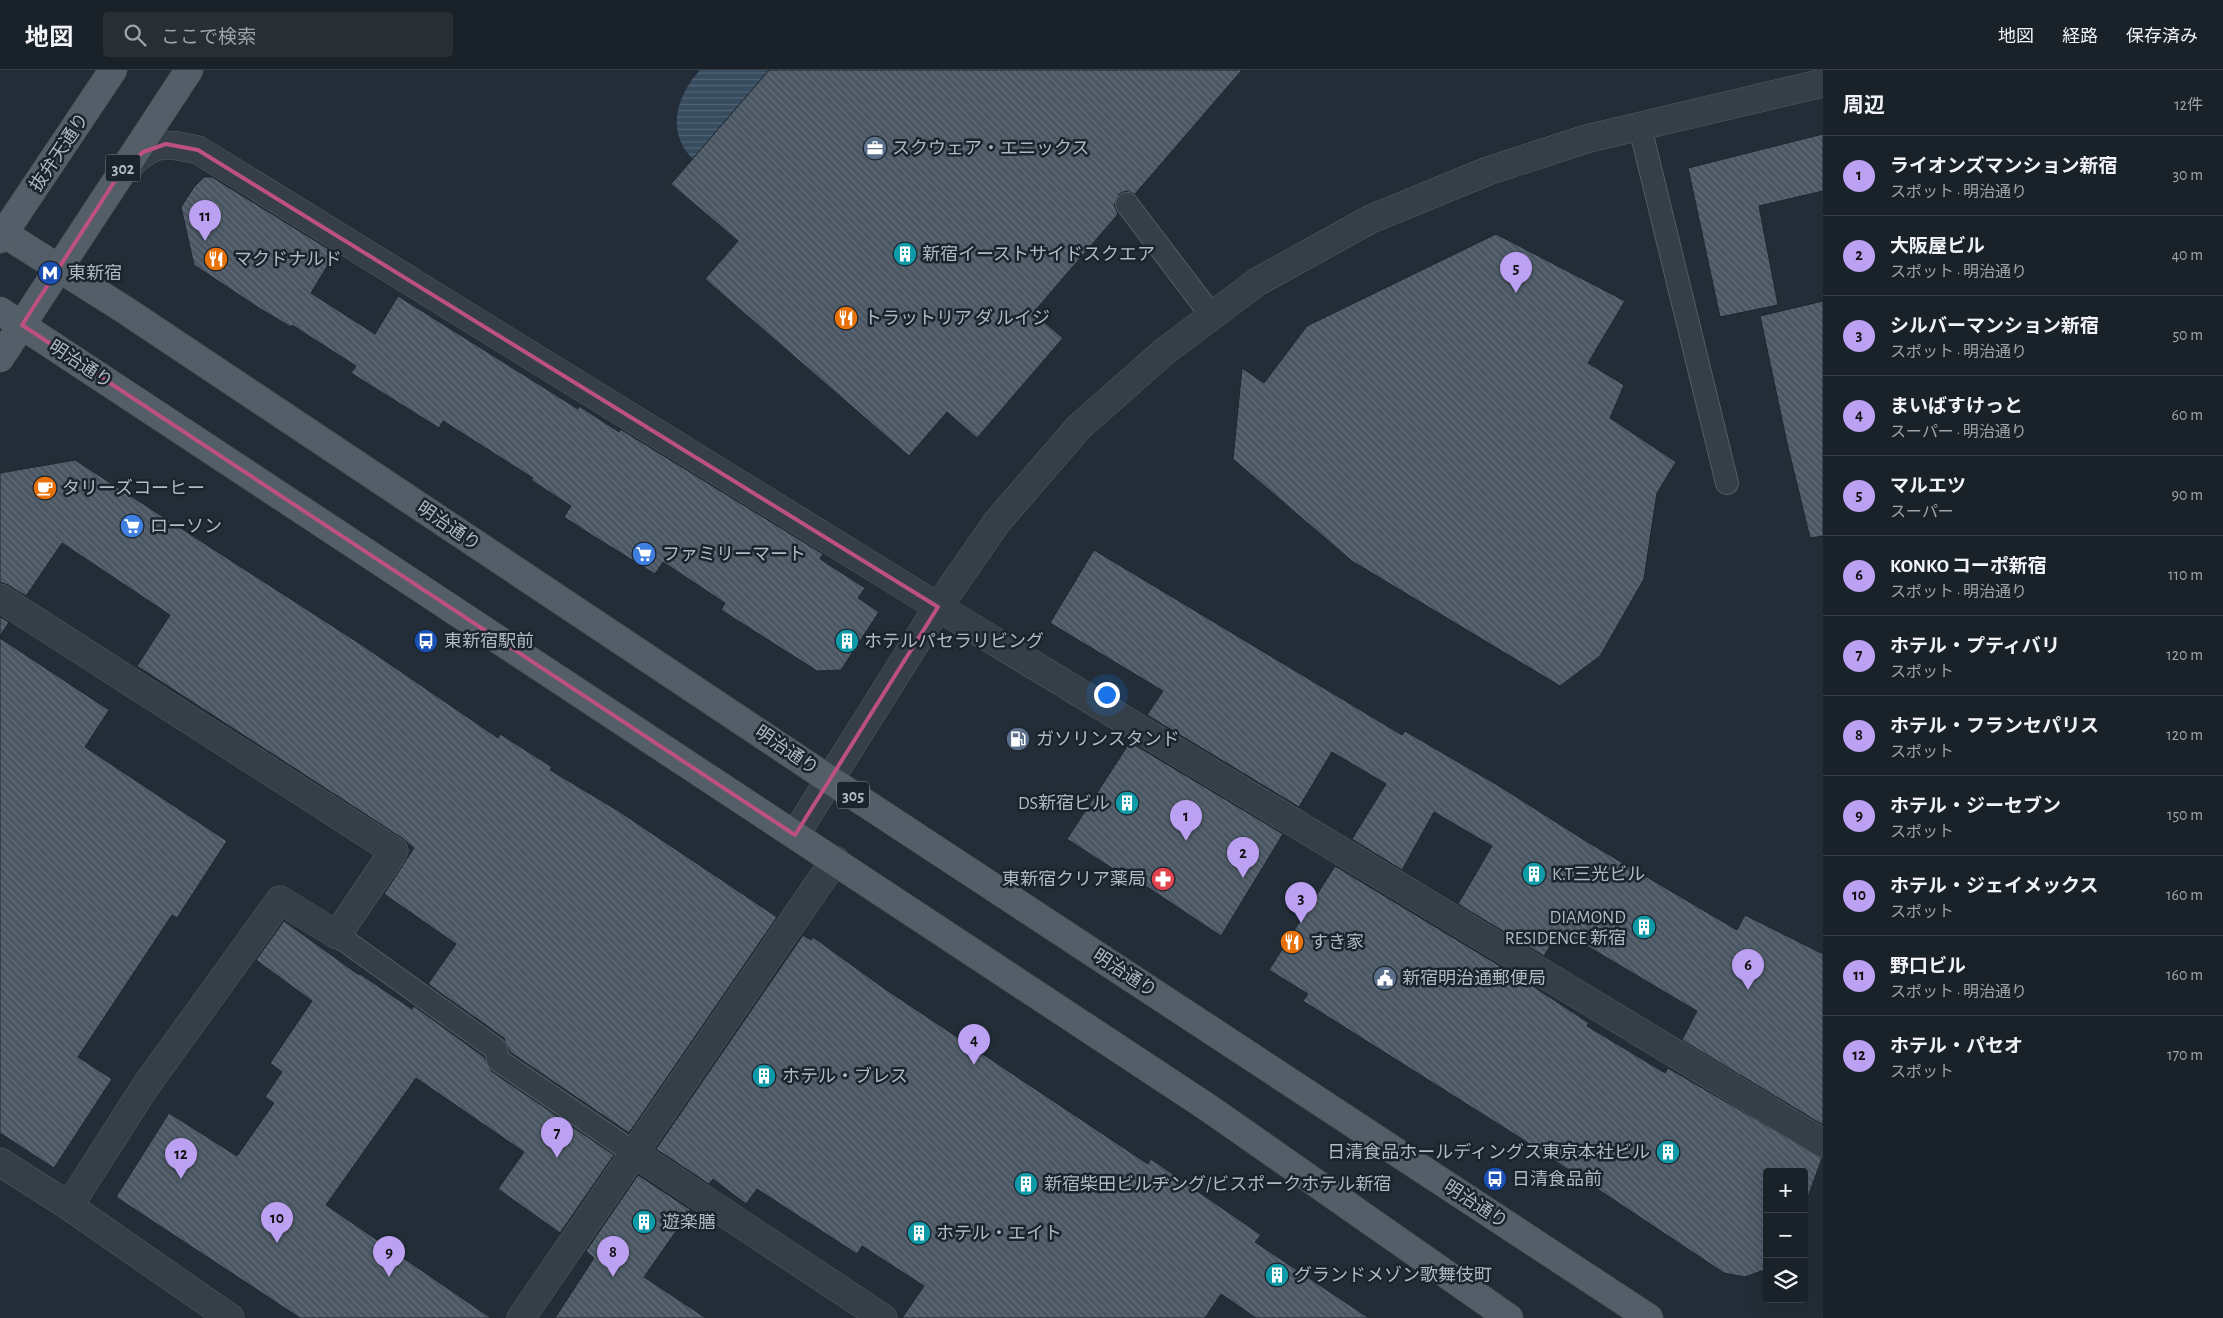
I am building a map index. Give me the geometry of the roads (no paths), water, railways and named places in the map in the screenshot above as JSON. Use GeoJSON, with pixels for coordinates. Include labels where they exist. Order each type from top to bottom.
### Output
{"type":"FeatureCollection","features":[{"type":"Feature","properties":{"kind":"main road","name":"抜弁天通り"},"geometry":{"type":"LineString","coordinates":[[1,234],[113,70]]}},
{"type":"Feature","properties":{"kind":"main road","name":"302"},"geometry":{"type":"LineString","coordinates":[[0,358],[11,318],[59,268],[189,70]]}},
{"type":"Feature","properties":{"kind":"main road","name":"明治通り"},"geometry":{"type":"LineString","coordinates":[[1,234],[59,268],[830,780],[1649,1318]]}},
{"type":"Feature","properties":{"kind":"main road","name":"明治通り"},"geometry":{"type":"LineString","coordinates":[[11,318],[705,778],[835,860],[1207,1107],[1509,1318]]}},
{"type":"Feature","properties":{"kind":"street"},"geometry":{"type":"LineString","coordinates":[[795,834],[938,607],[997,522],[1079,427],[1166,351],[1257,282],[1371,219],[1488,171],[1586,140],[1823,83]]}},
{"type":"Feature","properties":{"kind":"street"},"geometry":{"type":"LineString","coordinates":[[118,176],[143,152],[166,144],[198,150],[938,607],[1823,1143]]}},
{"type":"Feature","properties":{"kind":"street"},"geometry":{"type":"LineString","coordinates":[[0,598],[394,851],[337,935],[280,900],[145,1087],[69,1206]]}},
{"type":"Feature","properties":{"kind":"street"},"geometry":{"type":"LineString","coordinates":[[521,1318],[835,860]]}},
{"type":"Feature","properties":{"kind":"street"},"geometry":{"type":"LineString","coordinates":[[634,1153],[883,1318]]}},
{"type":"Feature","properties":{"kind":"street"},"geometry":{"type":"LineString","coordinates":[[0,1162],[69,1206],[230,1318]]}},
{"type":"Feature","properties":{"kind":"lane"},"geometry":{"type":"LineString","coordinates":[[1640,127],[1727,483]]}},
{"type":"Feature","properties":{"kind":"lane"},"geometry":{"type":"LineString","coordinates":[[1126,204],[1212,316]]}},
{"type":"Feature","properties":{"kind":"lane"},"geometry":{"type":"LineString","coordinates":[[337,935],[496,1049],[498,1060],[634,1153]]}},
{"type":"Feature","properties":{"kind":"water"},"geometry":{"type":"Polygon","coordinates":[[[700,70],[769,70],[693,159],[684,148],[679,137],[677,114],[685,91],[700,70]]]}},
{"type":"Feature","properties":{"kind":"place","name":"スクウェア・エニックス"},"geometry":{"type":"Point","coordinates":[875,148]}},
{"type":"Feature","properties":{"kind":"place","name":"野口ビル"},"geometry":{"type":"Point","coordinates":[205,241]}},
{"type":"Feature","properties":{"kind":"place","name":"新宿イーストサイドスクエア"},"geometry":{"type":"Point","coordinates":[905,254]}},
{"type":"Feature","properties":{"kind":"place","name":"マクドナルド"},"geometry":{"type":"Point","coordinates":[216,259]}},
{"type":"Feature","properties":{"kind":"place","name":"東新宿"},"geometry":{"type":"Point","coordinates":[50,273]}},
{"type":"Feature","properties":{"kind":"place","name":"マルエツ"},"geometry":{"type":"Point","coordinates":[1516,293]}},
{"type":"Feature","properties":{"kind":"place","name":"トラットリア ダ ルイジ"},"geometry":{"type":"Point","coordinates":[846,318]}},
{"type":"Feature","properties":{"kind":"place","name":"タリーズコーヒー"},"geometry":{"type":"Point","coordinates":[45,488]}},
{"type":"Feature","properties":{"kind":"place","name":"ローソン"},"geometry":{"type":"Point","coordinates":[132,526]}},
{"type":"Feature","properties":{"kind":"place","name":"ファミリーマート"},"geometry":{"type":"Point","coordinates":[644,554]}},
{"type":"Feature","properties":{"kind":"place","name":"東新宿駅前"},"geometry":{"type":"Point","coordinates":[426,641]}},
{"type":"Feature","properties":{"kind":"place","name":"ホテルパセラリビング"},"geometry":{"type":"Point","coordinates":[847,641]}},
{"type":"Feature","properties":{"kind":"place","name":"ガソリンスタンド"},"geometry":{"type":"Point","coordinates":[1018,739]}},
{"type":"Feature","properties":{"kind":"place","name":"DS新宿ビル"},"geometry":{"type":"Point","coordinates":[1127,803]}},
{"type":"Feature","properties":{"kind":"place","name":"ライオンズマンション新宿"},"geometry":{"type":"Point","coordinates":[1186,841]}},
{"type":"Feature","properties":{"kind":"place","name":"K.T三光ビル"},"geometry":{"type":"Point","coordinates":[1534,874]}},
{"type":"Feature","properties":{"kind":"place","name":"大阪屋ビル"},"geometry":{"type":"Point","coordinates":[1243,878]}},
{"type":"Feature","properties":{"kind":"place","name":"東新宿クリア薬局"},"geometry":{"type":"Point","coordinates":[1163,879]}},
{"type":"Feature","properties":{"kind":"place","name":"シルバーマンション新宿"},"geometry":{"type":"Point","coordinates":[1301,923]}},
{"type":"Feature","properties":{"kind":"place","name":"DIAMOND RESIDENCE 新宿"},"geometry":{"type":"Point","coordinates":[1644,927]}},
{"type":"Feature","properties":{"kind":"place","name":"すき家"},"geometry":{"type":"Point","coordinates":[1292,942]}},
{"type":"Feature","properties":{"kind":"place","name":"新宿明治通郵便局"},"geometry":{"type":"Point","coordinates":[1385,978]}},
{"type":"Feature","properties":{"kind":"place","name":"KONKO コーポ新宿"},"geometry":{"type":"Point","coordinates":[1748,990]}},
{"type":"Feature","properties":{"kind":"place","name":"まいばすけっと"},"geometry":{"type":"Point","coordinates":[974,1065]}},
{"type":"Feature","properties":{"kind":"place","name":"ホテル・ブレス"},"geometry":{"type":"Point","coordinates":[764,1076]}},
{"type":"Feature","properties":{"kind":"place","name":"日清食品ホールディングス東京本社ビル"},"geometry":{"type":"Point","coordinates":[1668,1152]}},
{"type":"Feature","properties":{"kind":"place","name":"ホテル・プティバリ"},"geometry":{"type":"Point","coordinates":[557,1158]}},
{"type":"Feature","properties":{"kind":"place","name":"ホテル・パセオ"},"geometry":{"type":"Point","coordinates":[181,1179]}},
{"type":"Feature","properties":{"kind":"place","name":"日清食品前"},"geometry":{"type":"Point","coordinates":[1495,1179]}},
{"type":"Feature","properties":{"kind":"place","name":"新宿柴田ビルヂング/ビスポークホテル新宿"},"geometry":{"type":"Point","coordinates":[1026,1184]}},
{"type":"Feature","properties":{"kind":"place","name":"遊楽膳"},"geometry":{"type":"Point","coordinates":[644,1222]}},
{"type":"Feature","properties":{"kind":"place","name":"ホテル・エイト"},"geometry":{"type":"Point","coordinates":[919,1233]}},
{"type":"Feature","properties":{"kind":"place","name":"ホテル・ジェイメックス"},"geometry":{"type":"Point","coordinates":[277,1243]}},
{"type":"Feature","properties":{"kind":"place","name":"グランドメゾン歌舞伎町"},"geometry":{"type":"Point","coordinates":[1277,1275]}},
{"type":"Feature","properties":{"kind":"place","name":"ホテル・ジーセブン"},"geometry":{"type":"Point","coordinates":[389,1277]}},
{"type":"Feature","properties":{"kind":"place","name":"ホテル・フランセパリス"},"geometry":{"type":"Point","coordinates":[613,1277]}}]}
